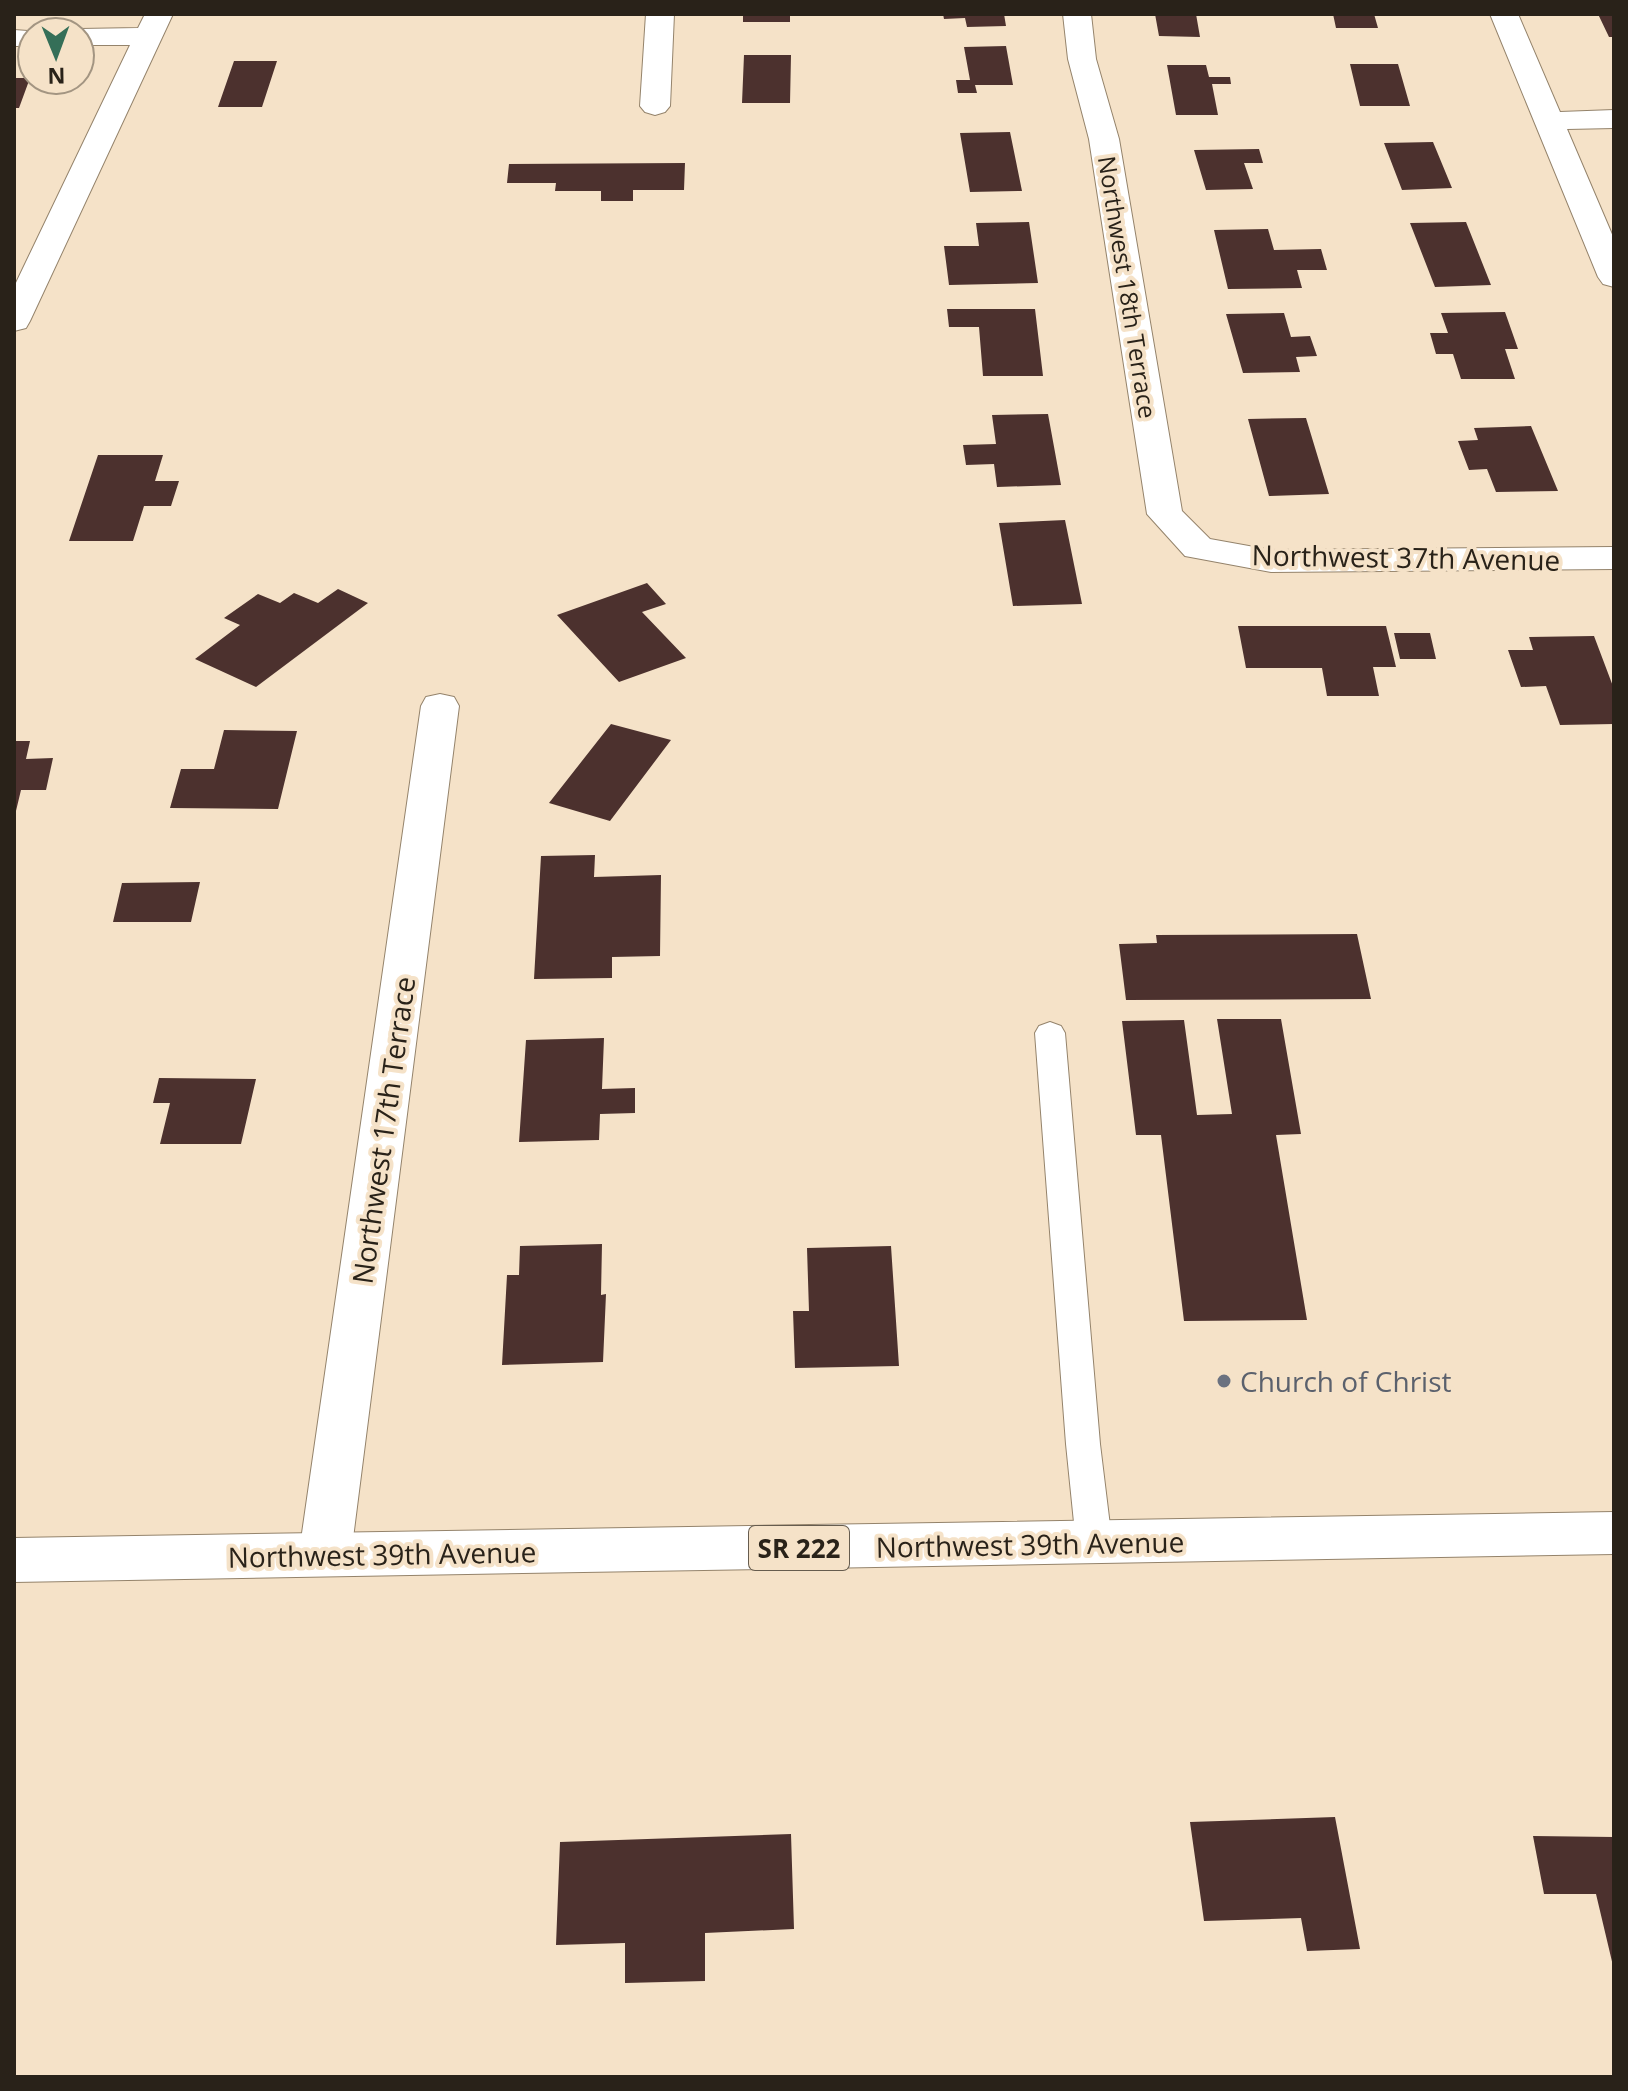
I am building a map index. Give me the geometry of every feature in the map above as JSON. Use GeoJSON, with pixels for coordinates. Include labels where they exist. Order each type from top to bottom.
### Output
{"type":"FeatureCollection","features":[{"type":"Feature","properties":{"kind":"street"},"geometry":{"type":"LineString","coordinates":[[655,106],[660,14]]}},
{"type":"Feature","properties":{"kind":"street","name":"Northwest 18th Terrace"},"geometry":{"type":"LineString","coordinates":[[1077,14],[1082,59],[1104,139],[1165,514],[1198,548]]}},
{"type":"Feature","properties":{"kind":"street"},"geometry":{"type":"LineString","coordinates":[[1504,14],[1614,277]]}},
{"type":"Feature","properties":{"kind":"street"},"geometry":{"type":"LineString","coordinates":[[96,34],[154,25]]}},
{"type":"Feature","properties":{"kind":"street"},"geometry":{"type":"LineString","coordinates":[[14,321],[154,25]]}},
{"type":"Feature","properties":{"kind":"street"},"geometry":{"type":"LineString","coordinates":[[1549,121],[1614,119]]}},
{"type":"Feature","properties":{"kind":"street","name":"Northwest 37th Avenue"},"geometry":{"type":"LineString","coordinates":[[1198,548],[1271,561],[1614,558]]}},
{"type":"Feature","properties":{"kind":"street","name":"Northwest 17th Terrace"},"geometry":{"type":"LineString","coordinates":[[325,1554],[440,706]]}},
{"type":"Feature","properties":{"kind":"street","name":"Northwest 39th Avenue"},"geometry":{"type":"LineString","coordinates":[[14,1560],[1614,1533]]}},
{"type":"Feature","properties":{"kind":"lane"},"geometry":{"type":"LineString","coordinates":[[1050,1033],[1094,1542]]}},
{"type":"Feature","properties":{"kind":"building"},"geometry":{"type":"Polygon","coordinates":[[[743,14],[790,14],[790,22],[743,22],[743,14]]]}},
{"type":"Feature","properties":{"kind":"building"},"geometry":{"type":"Polygon","coordinates":[[[943,14],[1004,14],[1006,26],[967,27],[965,18],[944,19],[943,14]]]}},
{"type":"Feature","properties":{"kind":"building"},"geometry":{"type":"Polygon","coordinates":[[[1155,14],[1196,14],[1200,37],[1159,36],[1155,14]]]}},
{"type":"Feature","properties":{"kind":"building"},"geometry":{"type":"Polygon","coordinates":[[[1333,14],[1374,14],[1378,28],[1336,28],[1333,14]]]}},
{"type":"Feature","properties":{"kind":"building"},"geometry":{"type":"Polygon","coordinates":[[[1598,14],[1614,14],[1614,37],[1609,37],[1598,14]]]}},
{"type":"Feature","properties":{"kind":"building"},"geometry":{"type":"Polygon","coordinates":[[[1006,46],[1013,85],[975,85],[977,93],[958,93],[956,80],[970,80],[964,47],[1006,46]]]}},
{"type":"Feature","properties":{"kind":"building"},"geometry":{"type":"Polygon","coordinates":[[[744,55],[791,55],[790,103],[742,103],[744,55]]]}},
{"type":"Feature","properties":{"kind":"building"},"geometry":{"type":"Polygon","coordinates":[[[234,61],[277,61],[262,107],[218,107],[234,61]]]}},
{"type":"Feature","properties":{"kind":"building"},"geometry":{"type":"Polygon","coordinates":[[[1350,64],[1398,64],[1410,106],[1360,106],[1350,64]]]}},
{"type":"Feature","properties":{"kind":"building"},"geometry":{"type":"Polygon","coordinates":[[[1167,65],[1206,65],[1209,77],[1230,77],[1231,84],[1212,84],[1218,115],[1176,115],[1167,65]]]}},
{"type":"Feature","properties":{"kind":"building"},"geometry":{"type":"Polygon","coordinates":[[[16,78],[16,96],[23,96],[19,108],[14,108],[16,78]]]}},
{"type":"Feature","properties":{"kind":"building"},"geometry":{"type":"Polygon","coordinates":[[[1010,132],[1022,191],[970,192],[960,133],[1010,132]]]}},
{"type":"Feature","properties":{"kind":"building"},"geometry":{"type":"Polygon","coordinates":[[[1433,142],[1452,188],[1402,190],[1384,143],[1433,142]]]}},
{"type":"Feature","properties":{"kind":"building"},"geometry":{"type":"Polygon","coordinates":[[[1259,149],[1263,163],[1244,163],[1253,189],[1206,190],[1194,150],[1259,149]]]}},
{"type":"Feature","properties":{"kind":"building"},"geometry":{"type":"Polygon","coordinates":[[[685,163],[684,190],[633,190],[633,201],[601,201],[601,191],[555,191],[556,183],[507,183],[509,164],[685,163]]]}},
{"type":"Feature","properties":{"kind":"building"},"geometry":{"type":"Polygon","coordinates":[[[1029,222],[1038,283],[949,285],[944,246],[979,246],[976,223],[1029,222]]]}},
{"type":"Feature","properties":{"kind":"building"},"geometry":{"type":"Polygon","coordinates":[[[1466,222],[1491,285],[1435,287],[1410,223],[1466,222]]]}},
{"type":"Feature","properties":{"kind":"building"},"geometry":{"type":"Polygon","coordinates":[[[1268,229],[1274,250],[1321,249],[1327,270],[1297,270],[1302,288],[1228,289],[1214,230],[1268,229]]]}},
{"type":"Feature","properties":{"kind":"building"},"geometry":{"type":"Polygon","coordinates":[[[947,309],[1035,309],[1043,376],[983,376],[979,327],[949,327],[947,309]]]}},
{"type":"Feature","properties":{"kind":"building"},"geometry":{"type":"Polygon","coordinates":[[[1505,312],[1518,349],[1505,349],[1515,379],[1461,379],[1453,354],[1436,354],[1430,333],[1448,333],[1441,313],[1505,312]]]}},
{"type":"Feature","properties":{"kind":"building"},"geometry":{"type":"Polygon","coordinates":[[[1284,313],[1291,337],[1310,336],[1317,356],[1296,357],[1300,372],[1243,373],[1226,314],[1284,313]]]}},
{"type":"Feature","properties":{"kind":"building"},"geometry":{"type":"Polygon","coordinates":[[[1048,414],[1061,485],[997,487],[994,464],[966,465],[963,445],[996,444],[992,415],[1048,414]]]}},
{"type":"Feature","properties":{"kind":"building"},"geometry":{"type":"Polygon","coordinates":[[[1306,418],[1329,494],[1269,496],[1248,419],[1306,418]]]}},
{"type":"Feature","properties":{"kind":"building"},"geometry":{"type":"Polygon","coordinates":[[[1531,426],[1558,491],[1496,492],[1487,469],[1469,470],[1458,441],[1478,440],[1474,428],[1531,426]]]}},
{"type":"Feature","properties":{"kind":"building"},"geometry":{"type":"Polygon","coordinates":[[[98,455],[163,455],[155,481],[179,481],[171,506],[144,506],[133,541],[69,541],[98,455]]]}},
{"type":"Feature","properties":{"kind":"building"},"geometry":{"type":"Polygon","coordinates":[[[1065,520],[1082,604],[1013,606],[999,523],[1065,520]]]}},
{"type":"Feature","properties":{"kind":"building"},"geometry":{"type":"Polygon","coordinates":[[[647,583],[666,604],[642,612],[686,658],[619,682],[557,615],[647,583]]]}},
{"type":"Feature","properties":{"kind":"building"},"geometry":{"type":"Polygon","coordinates":[[[338,589],[368,603],[256,687],[195,659],[240,625],[224,618],[258,594],[280,603],[294,593],[318,603],[338,589]]]}},
{"type":"Feature","properties":{"kind":"building"},"geometry":{"type":"Polygon","coordinates":[[[1238,626],[1386,626],[1396,667],[1373,667],[1379,696],[1327,696],[1322,668],[1246,668],[1238,626]]]}},
{"type":"Feature","properties":{"kind":"building"},"geometry":{"type":"Polygon","coordinates":[[[1394,633],[1430,633],[1436,659],[1400,659],[1394,633]]]}},
{"type":"Feature","properties":{"kind":"building"},"geometry":{"type":"Polygon","coordinates":[[[1594,636],[1614,689],[1614,724],[1560,725],[1546,686],[1521,687],[1508,650],[1533,650],[1529,637],[1594,636]]]}},
{"type":"Feature","properties":{"kind":"building"},"geometry":{"type":"Polygon","coordinates":[[[611,724],[671,740],[610,821],[549,803],[611,724]]]}},
{"type":"Feature","properties":{"kind":"building"},"geometry":{"type":"Polygon","coordinates":[[[224,730],[297,731],[278,809],[170,808],[181,769],[214,769],[224,730]]]}},
{"type":"Feature","properties":{"kind":"building"},"geometry":{"type":"Polygon","coordinates":[[[14,741],[30,741],[26,759],[53,758],[46,790],[21,790],[15,815],[14,741]]]}},
{"type":"Feature","properties":{"kind":"building"},"geometry":{"type":"Polygon","coordinates":[[[595,855],[594,877],[661,875],[660,956],[612,957],[612,978],[534,979],[541,856],[595,855]]]}},
{"type":"Feature","properties":{"kind":"building"},"geometry":{"type":"Polygon","coordinates":[[[200,882],[191,922],[113,922],[122,883],[200,882]]]}},
{"type":"Feature","properties":{"kind":"building"},"geometry":{"type":"Polygon","coordinates":[[[1357,934],[1371,999],[1126,1000],[1119,944],[1157,943],[1156,935],[1357,934]]]}},
{"type":"Feature","properties":{"kind":"building"},"geometry":{"type":"Polygon","coordinates":[[[1217,1019],[1281,1019],[1301,1134],[1276,1135],[1307,1320],[1184,1321],[1161,1135],[1136,1135],[1122,1021],[1184,1020],[1197,1115],[1232,1114],[1217,1019]]]}},
{"type":"Feature","properties":{"kind":"building"},"geometry":{"type":"Polygon","coordinates":[[[604,1038],[602,1089],[635,1088],[635,1113],[600,1114],[599,1140],[519,1142],[526,1040],[604,1038]]]}},
{"type":"Feature","properties":{"kind":"building"},"geometry":{"type":"Polygon","coordinates":[[[159,1078],[256,1079],[241,1144],[160,1144],[170,1103],[153,1103],[159,1078]]]}},
{"type":"Feature","properties":{"kind":"building"},"geometry":{"type":"Polygon","coordinates":[[[602,1244],[601,1295],[606,1294],[603,1362],[502,1365],[507,1275],[519,1275],[520,1246],[602,1244]]]}},
{"type":"Feature","properties":{"kind":"building"},"geometry":{"type":"Polygon","coordinates":[[[891,1246],[899,1366],[795,1368],[793,1311],[809,1311],[807,1248],[891,1246]]]}},
{"type":"Feature","properties":{"kind":"building"},"geometry":{"type":"Polygon","coordinates":[[[1335,1817],[1360,1949],[1307,1951],[1301,1918],[1204,1921],[1190,1822],[1335,1817]]]}},
{"type":"Feature","properties":{"kind":"building"},"geometry":{"type":"Polygon","coordinates":[[[791,1834],[794,1929],[705,1933],[705,1981],[625,1983],[625,1943],[556,1945],[560,1842],[791,1834]]]}},
{"type":"Feature","properties":{"kind":"building"},"geometry":{"type":"Polygon","coordinates":[[[1533,1836],[1614,1837],[1614,1970],[1596,1894],[1544,1894],[1533,1836]]]}},
{"type":"Feature","properties":{"kind":"place","name":"Church of Christ"},"geometry":{"type":"Point","coordinates":[1224,1381]}}]}
